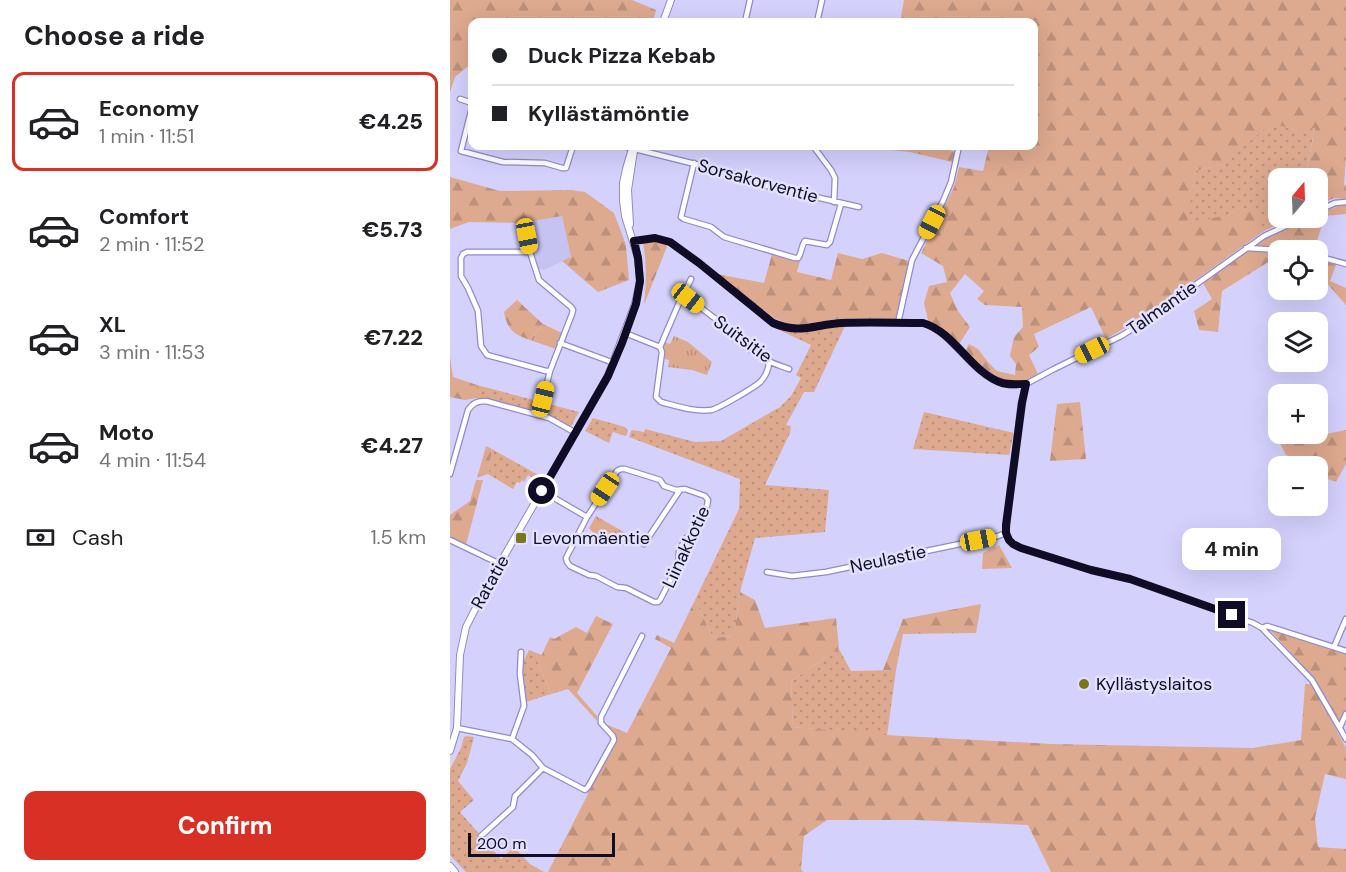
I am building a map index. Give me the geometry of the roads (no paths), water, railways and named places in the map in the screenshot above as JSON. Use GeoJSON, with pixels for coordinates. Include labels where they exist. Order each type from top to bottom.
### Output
{"type":"FeatureCollection","features":[{"type":"Feature","properties":{"kind":"street"},"geometry":{"type":"LineString","coordinates":[[664,18],[671,0]]}},
{"type":"Feature","properties":{"kind":"street"},"geometry":{"type":"LineString","coordinates":[[746,18],[750,0]]}},
{"type":"Feature","properties":{"kind":"street"},"geometry":{"type":"LineString","coordinates":[[818,18],[822,0]]}},
{"type":"Feature","properties":{"kind":"street"},"geometry":{"type":"LineString","coordinates":[[460,99],[468,103]]}},
{"type":"Feature","properties":{"kind":"street"},"geometry":{"type":"LineString","coordinates":[[468,122],[461,151],[503,162],[544,163],[566,168],[572,150]]}},
{"type":"Feature","properties":{"kind":"street","name":"Ratatie"},"geometry":{"type":"LineString","coordinates":[[450,751],[457,728],[462,640],[471,615],[608,376],[636,304],[640,281],[638,258],[625,216],[623,201],[626,170],[633,150]]}},
{"type":"Feature","properties":{"kind":"street","name":"Sorsakorventie"},"geometry":{"type":"LineString","coordinates":[[646,150],[735,174],[764,185],[859,207]]}},
{"type":"Feature","properties":{"kind":"street"},"geometry":{"type":"LineString","coordinates":[[816,150],[831,170],[834,178],[834,202]]}},
{"type":"Feature","properties":{"kind":"street"},"geometry":{"type":"LineString","coordinates":[[898,323],[912,260],[951,182],[958,150]]}},
{"type":"Feature","properties":{"kind":"street"},"geometry":{"type":"LineString","coordinates":[[694,163],[681,217],[711,227],[724,237],[776,252],[798,258],[803,243],[806,241],[827,245],[830,242],[841,204]]}},
{"type":"Feature","properties":{"kind":"street"},"geometry":{"type":"LineString","coordinates":[[1328,206],[1346,202]]}},
{"type":"Feature","properties":{"kind":"street"},"geometry":{"type":"LineString","coordinates":[[524,220],[530,252],[539,280],[573,310],[550,371],[543,399]]}},
{"type":"Feature","properties":{"kind":"street","name":"Talmantie"},"geometry":{"type":"LineString","coordinates":[[1026,384],[1121,336],[1246,248],[1281,228]]}},
{"type":"Feature","properties":{"kind":"street"},"geometry":{"type":"LineString","coordinates":[[634,241],[655,238],[670,242],[773,323],[782,327],[811,328],[839,323],[923,323],[943,334],[972,363],[994,379],[1009,385],[1026,384],[1006,533],[1009,540],[1021,548],[1091,570],[1130,579],[1262,628],[1312,680],[1346,739]]}},
{"type":"Feature","properties":{"kind":"street"},"geometry":{"type":"LineString","coordinates":[[1246,248],[1268,249]]}},
{"type":"Feature","properties":{"kind":"street"},"geometry":{"type":"LineString","coordinates":[[530,252],[466,252],[460,258],[461,276],[478,311],[481,346],[487,355],[550,371]]}},
{"type":"Feature","properties":{"kind":"street"},"geometry":{"type":"LineString","coordinates":[[1328,259],[1346,264]]}},
{"type":"Feature","properties":{"kind":"street"},"geometry":{"type":"LineString","coordinates":[[691,279],[660,347],[662,352],[656,397],[658,400],[699,411],[714,410],[761,382],[770,362]]}},
{"type":"Feature","properties":{"kind":"street","name":"Suitsitie"},"geometry":{"type":"LineString","coordinates":[[682,298],[688,298],[717,320],[719,325],[734,337],[770,362],[789,369]]}},
{"type":"Feature","properties":{"kind":"street"},"geometry":{"type":"LineString","coordinates":[[625,333],[660,347]]}},
{"type":"Feature","properties":{"kind":"street"},"geometry":{"type":"LineString","coordinates":[[560,343],[614,363]]}},
{"type":"Feature","properties":{"kind":"street"},"geometry":{"type":"LineString","coordinates":[[450,474],[468,410],[472,404],[479,401],[549,418],[576,433]]}},
{"type":"Feature","properties":{"kind":"street","name":"Liinakkotie"},"geometry":{"type":"LineString","coordinates":[[621,469],[660,480],[664,486],[685,489],[705,496],[708,500],[694,532],[686,538],[680,551],[678,565],[657,602],[570,566],[566,558],[586,517],[621,469]]}},
{"type":"Feature","properties":{"kind":"street"},"geometry":{"type":"LineString","coordinates":[[644,544],[680,490]]}},
{"type":"Feature","properties":{"kind":"street"},"geometry":{"type":"LineString","coordinates":[[542,491],[586,517]]}},
{"type":"Feature","properties":{"kind":"street","name":"Neulastie"},"geometry":{"type":"LineString","coordinates":[[767,572],[792,576],[826,572],[1006,533]]}},
{"type":"Feature","properties":{"kind":"street"},"geometry":{"type":"LineString","coordinates":[[450,540],[500,564]]}},
{"type":"Feature","properties":{"kind":"street"},"geometry":{"type":"LineString","coordinates":[[1334,647],[1346,619]]}},
{"type":"Feature","properties":{"kind":"street"},"geometry":{"type":"LineString","coordinates":[[1262,628],[1267,626],[1346,651]]}},
{"type":"Feature","properties":{"kind":"street"},"geometry":{"type":"LineString","coordinates":[[457,728],[512,739],[531,753],[543,768],[585,790],[614,740],[601,723],[601,717],[642,636]]}},
{"type":"Feature","properties":{"kind":"street"},"geometry":{"type":"LineString","coordinates":[[512,739],[524,706],[520,674],[521,652]]}},
{"type":"Feature","properties":{"kind":"street"},"geometry":{"type":"LineString","coordinates":[[1340,727],[1346,714]]}},
{"type":"Feature","properties":{"kind":"street"},"geometry":{"type":"LineString","coordinates":[[481,836],[513,807],[515,796],[543,768]]}},
{"type":"Feature","properties":{"kind":"street"},"geometry":{"type":"LineString","coordinates":[[450,866],[455,872]]}},
{"type":"Feature","properties":{"kind":"place","name":"Levonmäentie"},"geometry":{"type":"Point","coordinates":[521,538]}},
{"type":"Feature","properties":{"kind":"place","name":"Kyllästyslaitos"},"geometry":{"type":"Point","coordinates":[1084,684]}}]}
